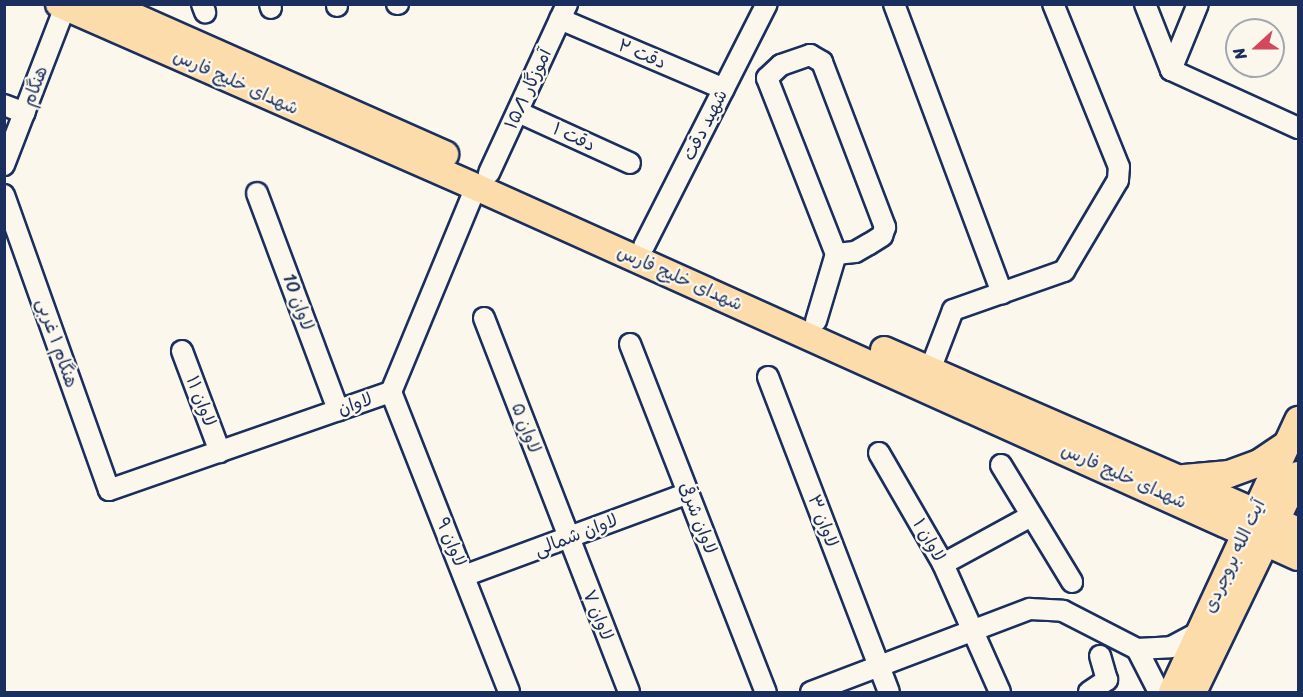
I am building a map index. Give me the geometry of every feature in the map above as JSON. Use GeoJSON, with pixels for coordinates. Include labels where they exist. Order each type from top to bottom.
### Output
{"type":"FeatureCollection","features":[{"type":"Feature","properties":{"kind":"main road","name":"شهدای خلیج فارس"},"geometry":{"type":"LineString","coordinates":[[106,4],[225,67]]}},
{"type":"Feature","properties":{"kind":"main road","name":"شهدای خلیج فارس"},"geometry":{"type":"LineString","coordinates":[[62,6],[225,67],[483,180],[771,310],[1203,512],[1268,527]]}},
{"type":"Feature","properties":{"kind":"main road","name":"شهدای خلیج فارس"},"geometry":{"type":"LineString","coordinates":[[483,180],[644,246],[771,310],[816,321],[1179,478],[1268,527],[1299,557]]}},
{"type":"Feature","properties":{"kind":"main road","name":"آیت الله بروجردی"},"geometry":{"type":"LineString","coordinates":[[1172,693],[1199,632],[1233,586],[1268,527],[1289,476],[1287,444],[1299,420]]}},
{"type":"Feature","properties":{"kind":"main road"},"geometry":{"type":"LineString","coordinates":[[1179,478],[1229,474],[1259,463],[1287,444]]}},
{"type":"Feature","properties":{"kind":"main road"},"geometry":{"type":"LineString","coordinates":[[1203,512],[1225,548],[1233,586],[1269,572],[1299,565]]}},
{"type":"Feature","properties":{"kind":"main road","name":"آیت الله بروجردی"},"geometry":{"type":"LineString","coordinates":[[1193,693],[1233,586]]}},
{"type":"Feature","properties":{"kind":"street","name":"شهید دقت"},"geometry":{"type":"LineString","coordinates":[[644,246],[767,4]]}},
{"type":"Feature","properties":{"kind":"street"},"geometry":{"type":"LineString","coordinates":[[894,4],[1002,293]]}},
{"type":"Feature","properties":{"kind":"street"},"geometry":{"type":"LineString","coordinates":[[930,370],[953,310],[1064,271],[1118,180],[1119,167],[1053,4]]}},
{"type":"Feature","properties":{"kind":"street"},"geometry":{"type":"LineString","coordinates":[[1145,4],[1171,70],[1299,128]]}},
{"type":"Feature","properties":{"kind":"street"},"geometry":{"type":"LineString","coordinates":[[1171,70],[1198,4]]}},
{"type":"Feature","properties":{"kind":"street","name":"هنگام"},"geometry":{"type":"LineString","coordinates":[[4,165],[25,113],[62,6]]}},
{"type":"Feature","properties":{"kind":"street","name":"دقت ۲"},"geometry":{"type":"LineString","coordinates":[[564,12],[724,89]]}},
{"type":"Feature","properties":{"kind":"street","name":"آموزگار ۱۵/۱"},"geometry":{"type":"LineString","coordinates":[[483,180],[518,112],[564,12]]}},
{"type":"Feature","properties":{"kind":"street"},"geometry":{"type":"LineString","coordinates":[[816,321],[837,254],[767,78],[781,64],[810,55],[822,62],[885,227],[882,236],[870,244],[855,252],[837,254]]}},
{"type":"Feature","properties":{"kind":"street"},"geometry":{"type":"LineString","coordinates":[[4,105],[25,113]]}},
{"type":"Feature","properties":{"kind":"street","name":"دقت ۱"},"geometry":{"type":"LineString","coordinates":[[518,112],[630,163]]}},
{"type":"Feature","properties":{"kind":"street","name":"لاوان"},"geometry":{"type":"LineString","coordinates":[[109,490],[391,392],[483,180]]}},
{"type":"Feature","properties":{"kind":"street","name":"لاوان 10"},"geometry":{"type":"LineString","coordinates":[[257,193],[338,410]]}},
{"type":"Feature","properties":{"kind":"street","name":"هنگام ۱ غربی"},"geometry":{"type":"LineString","coordinates":[[4,195],[109,490]]}},
{"type":"Feature","properties":{"kind":"street","name":"لاوان ۵"},"geometry":{"type":"LineString","coordinates":[[484,318],[567,538]]}},
{"type":"Feature","properties":{"kind":"street","name":"لاوان شرقی"},"geometry":{"type":"LineString","coordinates":[[630,344],[766,693]]}},
{"type":"Feature","properties":{"kind":"street","name":"لاوان ۱۱"},"geometry":{"type":"LineString","coordinates":[[182,351],[220,452]]}},
{"type":"Feature","properties":{"kind":"street","name":"لاوان ۳"},"geometry":{"type":"LineString","coordinates":[[768,377],[889,693]]}},
{"type":"Feature","properties":{"kind":"street","name":"لاوان ۹"},"geometry":{"type":"LineString","coordinates":[[391,392],[509,693]]}},
{"type":"Feature","properties":{"kind":"street","name":"لاوان ۱"},"geometry":{"type":"LineString","coordinates":[[879,453],[943,564],[974,630],[999,693]]}},
{"type":"Feature","properties":{"kind":"street"},"geometry":{"type":"LineString","coordinates":[[1001,465],[1072,582]]}},
{"type":"Feature","properties":{"kind":"street","name":"لاوان شمالی"},"geometry":{"type":"LineString","coordinates":[[464,576],[688,493]]}},
{"type":"Feature","properties":{"kind":"street"},"geometry":{"type":"LineString","coordinates":[[943,564],[1031,516]]}},
{"type":"Feature","properties":{"kind":"street","name":"لاوان ۷"},"geometry":{"type":"LineString","coordinates":[[567,538],[628,693]]}},
{"type":"Feature","properties":{"kind":"street"},"geometry":{"type":"LineString","coordinates":[[812,693],[878,665],[1030,609],[1063,611],[1137,650],[1171,647],[1199,632]]}},
{"type":"Feature","properties":{"kind":"street"},"geometry":{"type":"LineString","coordinates":[[1137,650],[1159,693]]}},
{"type":"Feature","properties":{"kind":"street"},"geometry":{"type":"LineString","coordinates":[[1089,693],[1107,680],[1100,656]]}}]}
